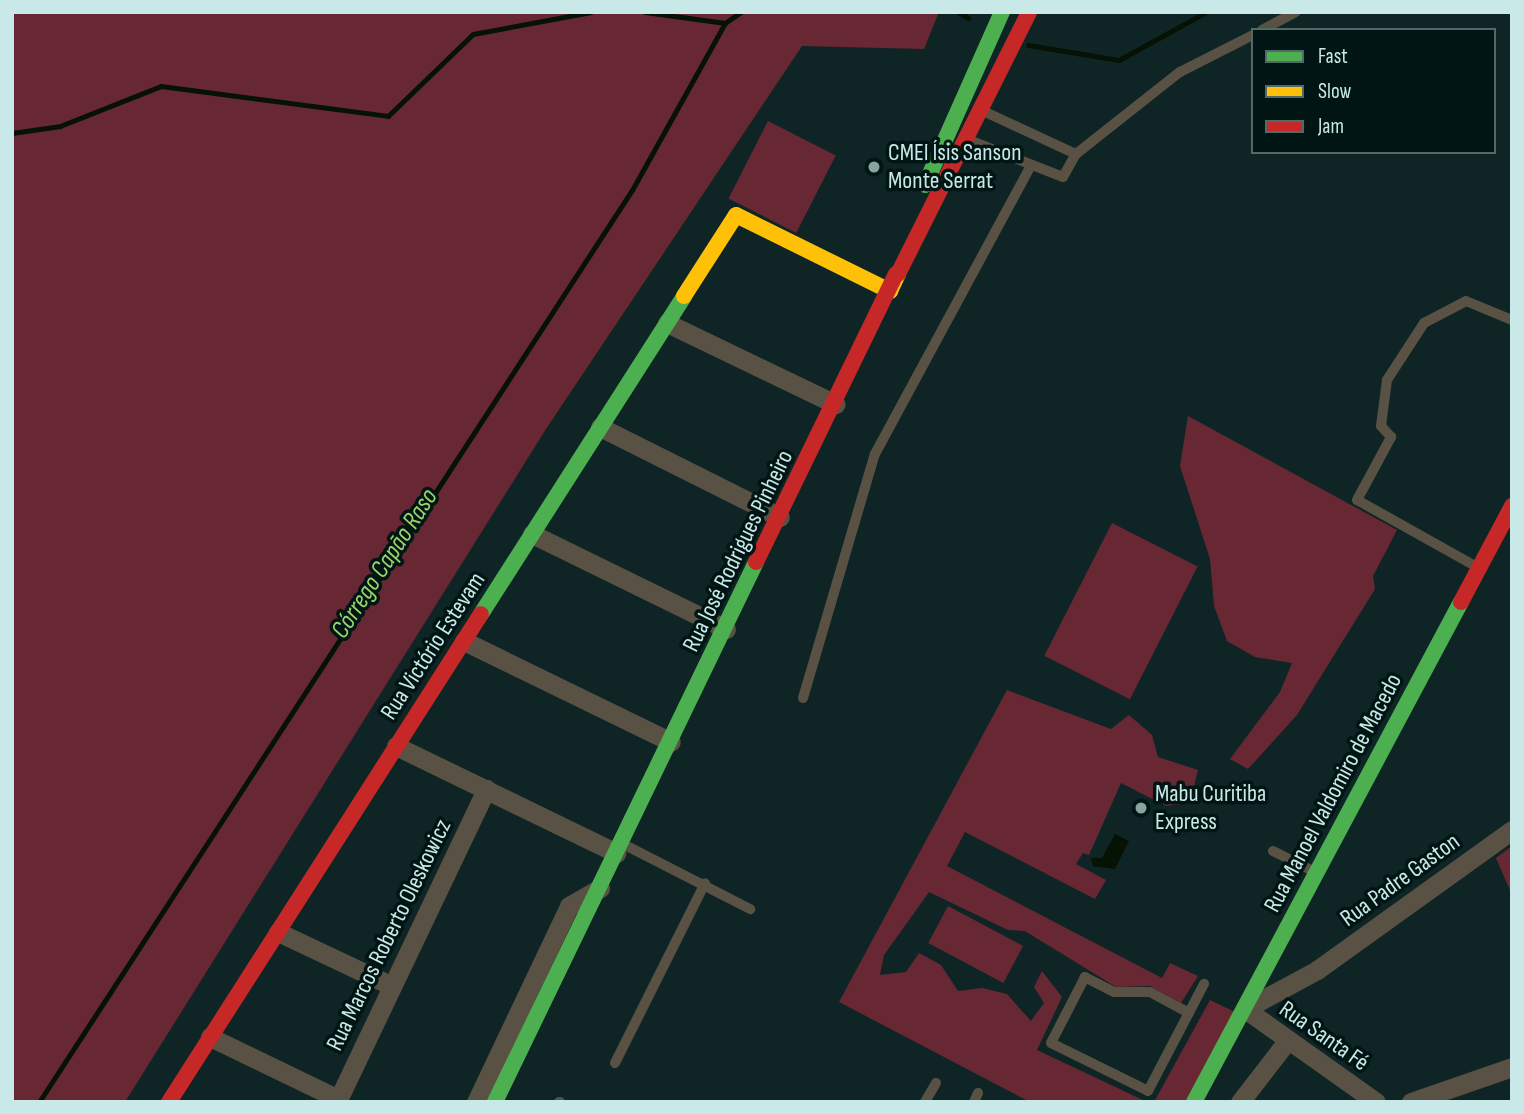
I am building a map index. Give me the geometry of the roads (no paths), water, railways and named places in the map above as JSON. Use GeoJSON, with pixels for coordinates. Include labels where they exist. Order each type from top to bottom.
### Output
{"type":"FeatureCollection","features":[{"type":"Feature","properties":{"kind":"main road","name":"Rua José Rodrigues Pinheiro"},"geometry":{"type":"LineString","coordinates":[[495,1102],[890,291],[947,125],[1002,12]]}},
{"type":"Feature","properties":{"kind":"main road"},"geometry":{"type":"LineString","coordinates":[[890,291],[1029,12]]}},
{"type":"Feature","properties":{"kind":"main road","name":"Rua Victório Estevam"},"geometry":{"type":"LineString","coordinates":[[169,1102],[736,215],[890,291]]}},
{"type":"Feature","properties":{"kind":"main road","name":"Rua Manoel Valdomiro de Macedo"},"geometry":{"type":"LineString","coordinates":[[1194,1102],[1512,506]]}},
{"type":"Feature","properties":{"kind":"street"},"geometry":{"type":"LineString","coordinates":[[667,323],[835,404]]}},
{"type":"Feature","properties":{"kind":"street"},"geometry":{"type":"LineString","coordinates":[[600,427],[780,517]]}},
{"type":"Feature","properties":{"kind":"street"},"geometry":{"type":"LineString","coordinates":[[532,534],[726,629]]}},
{"type":"Feature","properties":{"kind":"street"},"geometry":{"type":"LineString","coordinates":[[464,641],[671,742]]}},
{"type":"Feature","properties":{"kind":"street"},"geometry":{"type":"LineString","coordinates":[[396,746],[619,848]]}},
{"type":"Feature","properties":{"kind":"street","name":"Rua Marcos Roberto Oleskowicz"},"geometry":{"type":"LineString","coordinates":[[337,1100],[486,789]]}},
{"type":"Feature","properties":{"kind":"street","name":"Rua Padre Gaston"},"geometry":{"type":"LineString","coordinates":[[1245,1009],[1317,970],[1512,830]]}},
{"type":"Feature","properties":{"kind":"street"},"geometry":{"type":"LineString","coordinates":[[476,1102],[569,906],[600,888]]}},
{"type":"Feature","properties":{"kind":"street"},"geometry":{"type":"LineString","coordinates":[[278,932],[392,986]]}},
{"type":"Feature","properties":{"kind":"street"},"geometry":{"type":"LineString","coordinates":[[1271,960],[1295,973],[1317,970]]}},
{"type":"Feature","properties":{"kind":"street","name":"Rua Santa Fé"},"geometry":{"type":"LineString","coordinates":[[1245,1009],[1376,1102]]}},
{"type":"Feature","properties":{"kind":"street"},"geometry":{"type":"LineString","coordinates":[[210,1037],[337,1100]]}},
{"type":"Feature","properties":{"kind":"street"},"geometry":{"type":"LineString","coordinates":[[1240,1102],[1288,1040]]}},
{"type":"Feature","properties":{"kind":"street"},"geometry":{"type":"LineString","coordinates":[[1411,1102],[1512,1067]]}},
{"type":"Feature","properties":{"kind":"lane"},"geometry":{"type":"LineString","coordinates":[[1266,28],[1296,12]]}},
{"type":"Feature","properties":{"kind":"lane"},"geometry":{"type":"LineString","coordinates":[[965,139],[1029,169],[1063,177],[1076,154],[1181,72],[1251,36]]}},
{"type":"Feature","properties":{"kind":"lane"},"geometry":{"type":"LineString","coordinates":[[980,110],[1076,154]]}},
{"type":"Feature","properties":{"kind":"lane"},"geometry":{"type":"LineString","coordinates":[[803,698],[875,454],[1029,169]]}},
{"type":"Feature","properties":{"kind":"lane"},"geometry":{"type":"LineString","coordinates":[[1478,567],[1357,500],[1391,437],[1381,426],[1387,380],[1424,323],[1466,302],[1512,320]]}},
{"type":"Feature","properties":{"kind":"lane"},"geometry":{"type":"LineString","coordinates":[[619,848],[705,883],[750,909]]}},
{"type":"Feature","properties":{"kind":"lane"},"geometry":{"type":"LineString","coordinates":[[1273,851],[1317,873]]}},
{"type":"Feature","properties":{"kind":"lane"},"geometry":{"type":"LineString","coordinates":[[615,1063],[705,883]]}},
{"type":"Feature","properties":{"kind":"lane"},"geometry":{"type":"LineString","coordinates":[[1189,1013],[1150,992],[1115,992],[1084,976],[1051,1043],[1148,1091],[1189,1013],[1204,984]]}},
{"type":"Feature","properties":{"kind":"lane"},"geometry":{"type":"LineString","coordinates":[[925,1102],[936,1083]]}},
{"type":"Feature","properties":{"kind":"waterway"},"geometry":{"type":"LineString","coordinates":[[12,133],[60,126],[161,86],[388,116],[473,34],[591,12]]}},
{"type":"Feature","properties":{"kind":"waterway"},"geometry":{"type":"LineString","coordinates":[[645,12],[725,23]]}},
{"type":"Feature","properties":{"kind":"waterway","name":"Córrego Capão Raso"},"geometry":{"type":"LineString","coordinates":[[39,1102],[632,190],[725,23],[741,12]]}},
{"type":"Feature","properties":{"kind":"waterway"},"geometry":{"type":"LineString","coordinates":[[958,12],[968,18]]}},
{"type":"Feature","properties":{"kind":"waterway"},"geometry":{"type":"LineString","coordinates":[[1028,45],[1119,60],[1206,12]]}},
{"type":"Feature","properties":{"kind":"place","name":"CMEI Ísis Sanson Monte Serrat"},"geometry":{"type":"Point","coordinates":[874,167]}},
{"type":"Feature","properties":{"kind":"place","name":"Mabu Curitiba Express"},"geometry":{"type":"Point","coordinates":[1141,808]}}]}
